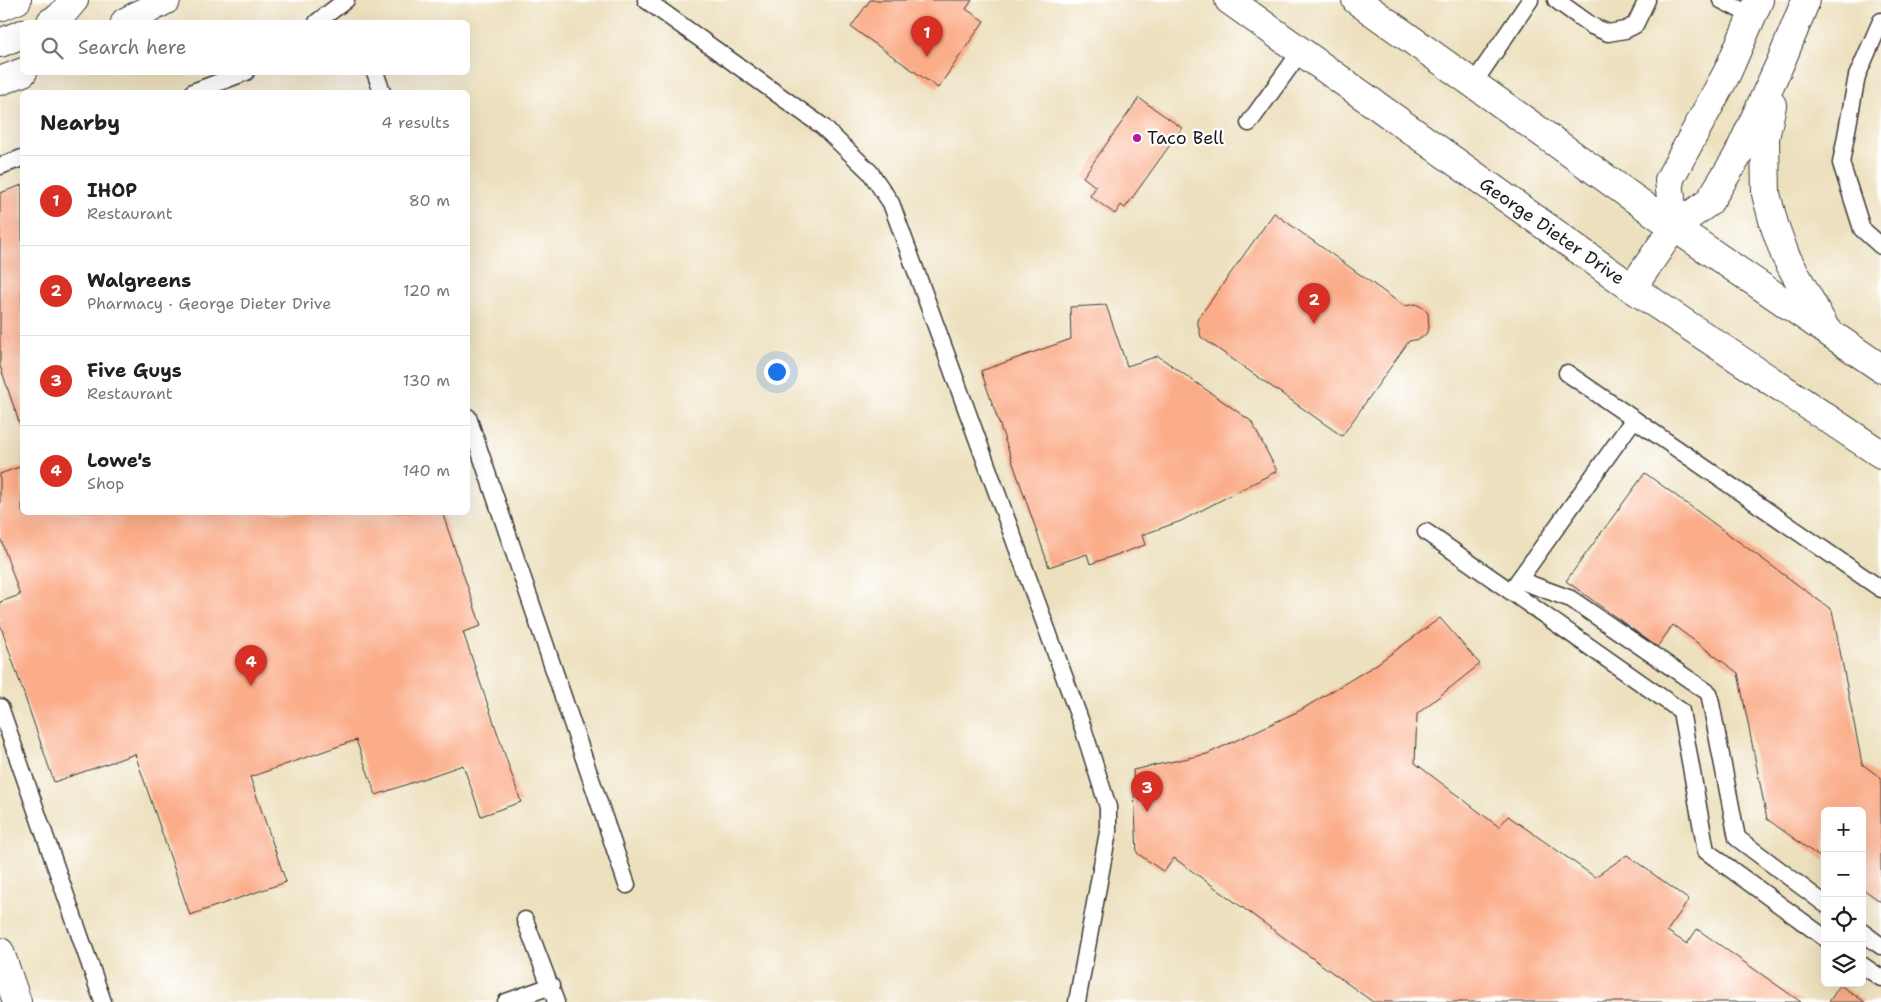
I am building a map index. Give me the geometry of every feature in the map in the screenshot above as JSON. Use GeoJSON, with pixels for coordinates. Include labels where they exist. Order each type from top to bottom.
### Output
{"type":"FeatureCollection","features":[{"type":"Feature","properties":{"kind":"main road"},"geometry":{"type":"LineString","coordinates":[[0,7],[17,0]]}},
{"type":"Feature","properties":{"kind":"main road"},"geometry":{"type":"LineString","coordinates":[[55,20],[59,18],[74,0]]}},
{"type":"Feature","properties":{"kind":"main road"},"geometry":{"type":"LineString","coordinates":[[129,20],[166,0]]}},
{"type":"Feature","properties":{"kind":"main road","name":"George Dieter Drive"},"geometry":{"type":"LineString","coordinates":[[1229,0],[1632,288],[1881,454]]}},
{"type":"Feature","properties":{"kind":"main road"},"geometry":{"type":"LineString","coordinates":[[1356,0],[1674,227],[1881,368]]}},
{"type":"Feature","properties":{"kind":"main road"},"geometry":{"type":"LineString","coordinates":[[1632,288],[1674,227],[1708,202],[1737,157],[1782,59],[1806,0]]}},
{"type":"Feature","properties":{"kind":"main road"},"geometry":{"type":"LineString","coordinates":[[1674,227],[1669,180],[1726,73],[1756,8]]}},
{"type":"Feature","properties":{"kind":"main road"},"geometry":{"type":"LineString","coordinates":[[0,43],[20,35]]}},
{"type":"Feature","properties":{"kind":"main road"},"geometry":{"type":"LineString","coordinates":[[1782,59],[1765,138],[1766,194],[1785,255],[1826,330]]}},
{"type":"Feature","properties":{"kind":"main road"},"geometry":{"type":"LineString","coordinates":[[0,81],[20,73]]}},
{"type":"Feature","properties":{"kind":"main road"},"geometry":{"type":"LineString","coordinates":[[0,952],[17,1002]]}},
{"type":"Feature","properties":{"kind":"lane"},"geometry":{"type":"LineString","coordinates":[[321,20],[346,0]]}},
{"type":"Feature","properties":{"kind":"lane"},"geometry":{"type":"LineString","coordinates":[[646,0],[822,126],[870,172],[891,204],[1077,711],[1108,807],[1108,832],[1077,1002]]}},
{"type":"Feature","properties":{"kind":"lane"},"geometry":{"type":"LineString","coordinates":[[1473,84],[1530,0]]}},
{"type":"Feature","properties":{"kind":"lane"},"geometry":{"type":"LineString","coordinates":[[1556,0],[1592,26],[1608,33],[1625,30],[1635,25],[1647,0]]}},
{"type":"Feature","properties":{"kind":"lane"},"geometry":{"type":"LineString","coordinates":[[1721,0],[1756,8]]}},
{"type":"Feature","properties":{"kind":"lane"},"geometry":{"type":"LineString","coordinates":[[1881,21],[1857,76],[1841,163],[1862,229],[1881,246]]}},
{"type":"Feature","properties":{"kind":"lane"},"geometry":{"type":"LineString","coordinates":[[1249,123],[1301,51]]}},
{"type":"Feature","properties":{"kind":"lane"},"geometry":{"type":"LineString","coordinates":[[198,90],[238,75]]}},
{"type":"Feature","properties":{"kind":"lane"},"geometry":{"type":"LineString","coordinates":[[376,75],[381,90]]}},
{"type":"Feature","properties":{"kind":"lane"},"geometry":{"type":"LineString","coordinates":[[0,166],[20,159]]}},
{"type":"Feature","properties":{"kind":"lane"},"geometry":{"type":"LineString","coordinates":[[1567,374],[1880,588],[1881,604]]}},
{"type":"Feature","properties":{"kind":"lane"},"geometry":{"type":"LineString","coordinates":[[1515,586],[1634,419]]}},
{"type":"Feature","properties":{"kind":"lane"},"geometry":{"type":"LineString","coordinates":[[470,423],[627,885]]}},
{"type":"Feature","properties":{"kind":"lane"},"geometry":{"type":"LineString","coordinates":[[1426,532],[1515,586],[1681,711],[1706,851],[1821,935]]}},
{"type":"Feature","properties":{"kind":"lane"},"geometry":{"type":"LineString","coordinates":[[1515,586],[1571,599],[1709,693],[1737,838],[1821,901]]}},
{"type":"Feature","properties":{"kind":"lane"},"geometry":{"type":"LineString","coordinates":[[0,708],[103,1002]]}},
{"type":"Feature","properties":{"kind":"lane"},"geometry":{"type":"LineString","coordinates":[[526,920],[556,1002]]}},
{"type":"Feature","properties":{"kind":"lane"},"geometry":{"type":"LineString","coordinates":[[1866,935],[1881,946]]}},
{"type":"Feature","properties":{"kind":"lane"},"geometry":{"type":"LineString","coordinates":[[1866,968],[1881,978]]}},
{"type":"Feature","properties":{"kind":"lane"},"geometry":{"type":"LineString","coordinates":[[506,1002],[550,986]]}},
{"type":"Feature","properties":{"kind":"building"},"geometry":{"type":"Polygon","coordinates":[[[870,0],[972,0],[966,9],[984,21],[938,88],[851,27],[870,0]]]}},
{"type":"Feature","properties":{"kind":"building"},"geometry":{"type":"Polygon","coordinates":[[[1139,98],[1182,128],[1125,208],[1121,205],[1115,214],[1090,196],[1096,187],[1083,177],[1139,98]]]}},
{"type":"Feature","properties":{"kind":"building"},"geometry":{"type":"Polygon","coordinates":[[[20,186],[20,425],[0,366],[0,193],[20,186]]]}},
{"type":"Feature","properties":{"kind":"building"},"geometry":{"type":"Polygon","coordinates":[[[1274,213],[1404,306],[1416,304],[1428,313],[1429,328],[1426,334],[1420,339],[1409,341],[1342,436],[1201,337],[1197,320],[1274,213]]]}},
{"type":"Feature","properties":{"kind":"building"},"geometry":{"type":"Polygon","coordinates":[[[1106,305],[1127,366],[1158,356],[1251,421],[1277,471],[1181,521],[1142,535],[1145,545],[1090,564],[1087,554],[1049,567],[981,371],[1071,339],[1070,307],[1106,305]]]}},
{"type":"Feature","properties":{"kind":"building"},"geometry":{"type":"Polygon","coordinates":[[[20,467],[20,515],[443,515],[481,626],[463,632],[521,802],[481,816],[463,765],[376,795],[356,740],[250,777],[286,882],[190,915],[135,754],[54,782],[0,624],[0,602],[20,595],[0,537],[0,474],[20,467]]]}},
{"type":"Feature","properties":{"kind":"building"},"geometry":{"type":"Polygon","coordinates":[[[1645,473],[1832,610],[1862,764],[1881,778],[1881,902],[1866,891],[1866,807],[1821,807],[1821,858],[1767,819],[1738,673],[1673,625],[1657,647],[1566,581],[1645,473]]]}},
{"type":"Feature","properties":{"kind":"building"},"geometry":{"type":"Polygon","coordinates":[[[1440,618],[1480,664],[1417,714],[1415,763],[1499,827],[1508,816],[1595,877],[1627,855],[1689,900],[1667,931],[1687,944],[1697,929],[1801,1002],[1373,1002],[1174,858],[1164,872],[1137,853],[1133,770],[1207,754],[1299,711],[1377,664],[1440,618]]]}},
{"type":"Feature","properties":{"kind":"building"},"geometry":{"type":"Polygon","coordinates":[[[1839,987],[1843,987],[1865,1002],[1829,1002],[1839,987]]]}},
{"type":"Feature","properties":{"kind":"place","name":"IHOP"},"geometry":{"type":"Point","coordinates":[927,57]}},
{"type":"Feature","properties":{"kind":"place","name":"Taco Bell"},"geometry":{"type":"Point","coordinates":[1137,138]}},
{"type":"Feature","properties":{"kind":"place","name":"Walgreens"},"geometry":{"type":"Point","coordinates":[1314,324]}},
{"type":"Feature","properties":{"kind":"place","name":"Lowe's"},"geometry":{"type":"Point","coordinates":[251,686]}},
{"type":"Feature","properties":{"kind":"place","name":"Five Guys"},"geometry":{"type":"Point","coordinates":[1147,812]}}]}
